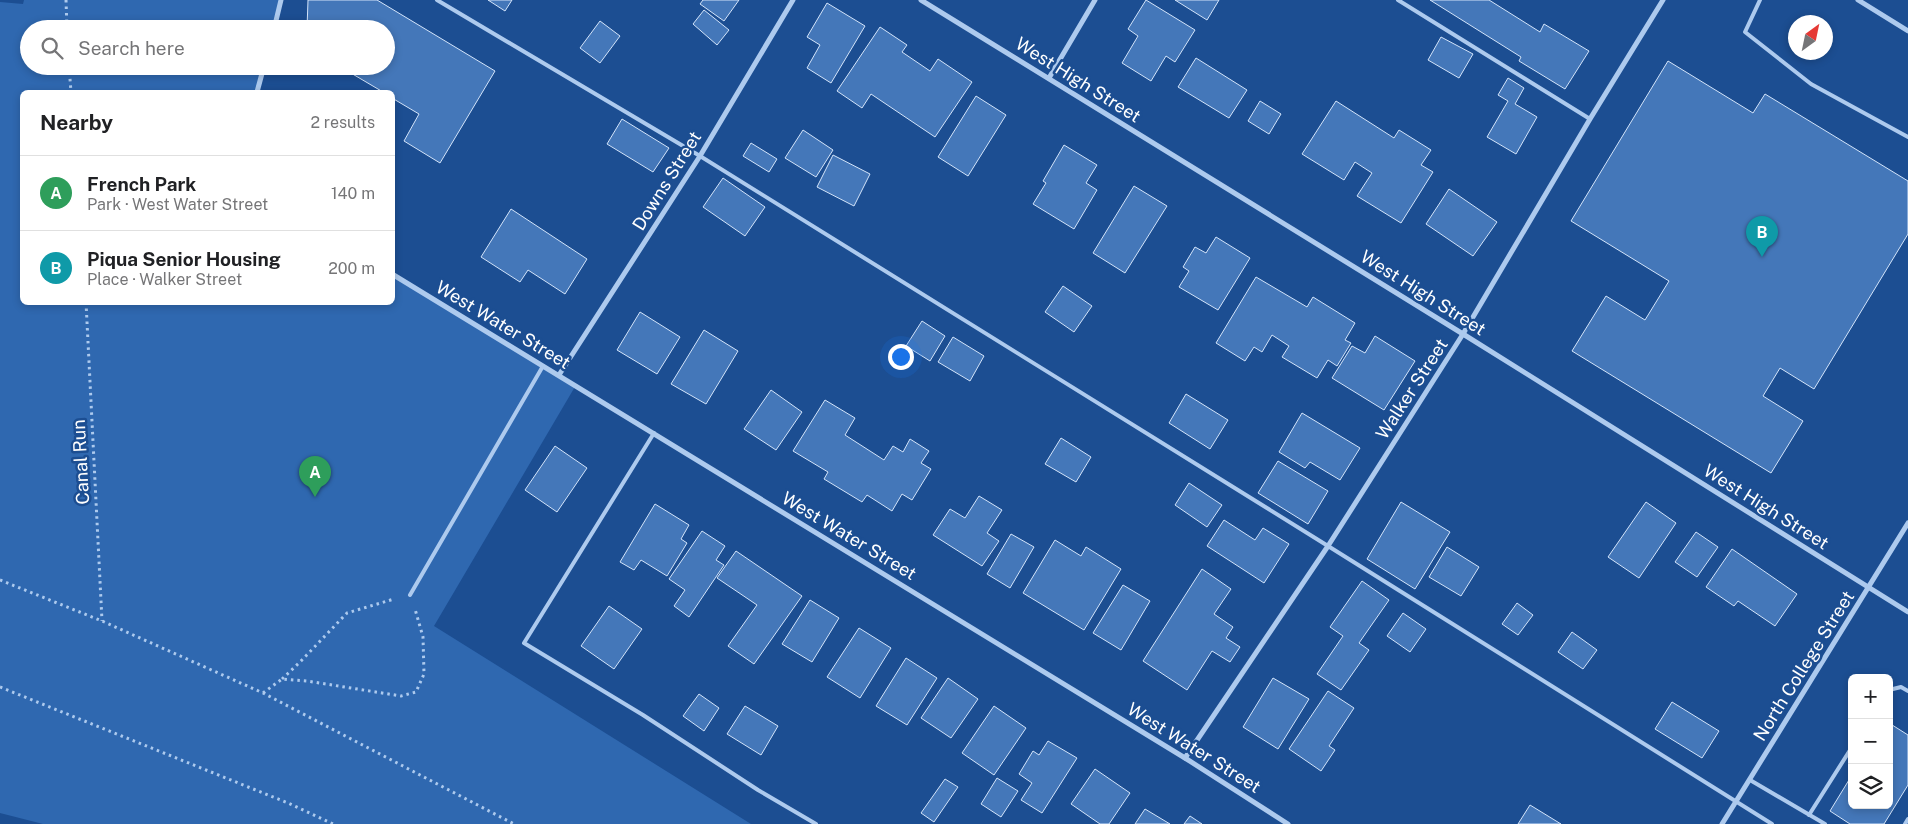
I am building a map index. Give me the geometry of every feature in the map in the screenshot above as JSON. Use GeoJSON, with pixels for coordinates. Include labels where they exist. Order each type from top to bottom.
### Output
{"type":"FeatureCollection","features":[{"type":"Feature","properties":{"kind":"street"},"geometry":{"type":"LineString","coordinates":[[276,20],[281,0]]}},
{"type":"Feature","properties":{"kind":"street","name":"Downs Street"},"geometry":{"type":"LineString","coordinates":[[559,375],[700,156],[793,0]]}},
{"type":"Feature","properties":{"kind":"street","name":"West High Street"},"geometry":{"type":"LineString","coordinates":[[921,0],[1463,334],[1908,612]]}},
{"type":"Feature","properties":{"kind":"street"},"geometry":{"type":"LineString","coordinates":[[1048,78],[1095,0]]}},
{"type":"Feature","properties":{"kind":"street","name":"Walker Street"},"geometry":{"type":"LineString","coordinates":[[1185,758],[1328,546],[1463,334],[1663,0]]}},
{"type":"Feature","properties":{"kind":"street"},"geometry":{"type":"LineString","coordinates":[[1858,0],[1908,30]]}},
{"type":"Feature","properties":{"kind":"street"},"geometry":{"type":"LineString","coordinates":[[258,90],[262,75]]}},
{"type":"Feature","properties":{"kind":"street","name":"West Water Street"},"geometry":{"type":"LineString","coordinates":[[395,276],[1185,758],[1288,824]]}},
{"type":"Feature","properties":{"kind":"street","name":"North College Street"},"geometry":{"type":"LineString","coordinates":[[1722,824],[1908,523]]}},
{"type":"Feature","properties":{"kind":"lane"},"geometry":{"type":"LineString","coordinates":[[437,0],[700,156],[1772,824]]}},
{"type":"Feature","properties":{"kind":"lane"},"geometry":{"type":"LineString","coordinates":[[1398,0],[1590,119]]}},
{"type":"Feature","properties":{"kind":"lane"},"geometry":{"type":"LineString","coordinates":[[1760,0],[1746,32],[1811,84],[1908,137]]}},
{"type":"Feature","properties":{"kind":"lane"},"geometry":{"type":"LineString","coordinates":[[410,595],[544,366]]}},
{"type":"Feature","properties":{"kind":"lane"},"geometry":{"type":"LineString","coordinates":[[654,433],[524,643],[758,790],[816,824]]}},
{"type":"Feature","properties":{"kind":"lane"},"geometry":{"type":"LineString","coordinates":[[1893,689],[1901,686],[1908,691]]}},
{"type":"Feature","properties":{"kind":"lane"},"geometry":{"type":"LineString","coordinates":[[1809,815],[1848,753]]}},
{"type":"Feature","properties":{"kind":"lane"},"geometry":{"type":"LineString","coordinates":[[1750,780],[1825,824]]}},
{"type":"Feature","properties":{"kind":"lane"},"geometry":{"type":"LineString","coordinates":[[1905,824],[1908,819]]}},
{"type":"Feature","properties":{"kind":"path"},"geometry":{"type":"LineString","coordinates":[[66,0],[67,20]]}},
{"type":"Feature","properties":{"kind":"path"},"geometry":{"type":"LineString","coordinates":[[70,75],[71,90]]}},
{"type":"Feature","properties":{"kind":"path","name":"Canal Run"},"geometry":{"type":"LineString","coordinates":[[86,305],[102,621]]}},
{"type":"Feature","properties":{"kind":"path"},"geometry":{"type":"LineString","coordinates":[[0,580],[102,621],[264,693],[514,824]]}},
{"type":"Feature","properties":{"kind":"path"},"geometry":{"type":"LineString","coordinates":[[264,693],[300,662],[347,613],[410,595],[423,637],[424,674],[416,692],[401,696],[307,681],[282,679]]}},
{"type":"Feature","properties":{"kind":"path"},"geometry":{"type":"LineString","coordinates":[[0,687],[288,803],[333,824]]}},
{"type":"Feature","properties":{"kind":"shaded area"},"geometry":{"type":"Polygon","coordinates":[[[24,0],[281,0],[276,20],[20,20],[20,75],[262,75],[258,90],[20,90],[20,305],[395,305],[395,275],[576,385],[434,626],[751,824],[43,824],[0,813],[0,2],[23,4],[24,0]]]}},
{"type":"Feature","properties":{"kind":"building"},"geometry":{"type":"Polygon","coordinates":[[[308,0],[377,0],[495,71],[440,163],[404,141],[419,114],[395,100],[395,90],[380,90],[354,75],[395,75],[395,20],[307,20],[308,0]]]}},
{"type":"Feature","properties":{"kind":"building"},"geometry":{"type":"Polygon","coordinates":[[[488,0],[512,0],[505,11],[488,0]]]}},
{"type":"Feature","properties":{"kind":"building"},"geometry":{"type":"Polygon","coordinates":[[[703,0],[739,0],[724,21],[700,4],[703,0]]]}},
{"type":"Feature","properties":{"kind":"building"},"geometry":{"type":"Polygon","coordinates":[[[1146,0],[1195,30],[1175,62],[1166,56],[1151,81],[1122,63],[1138,36],[1128,29],[1146,0]]]}},
{"type":"Feature","properties":{"kind":"building"},"geometry":{"type":"Polygon","coordinates":[[[1175,0],[1219,0],[1207,20],[1175,0]]]}},
{"type":"Feature","properties":{"kind":"building"},"geometry":{"type":"Polygon","coordinates":[[[1430,0],[1489,0],[1540,32],[1544,24],[1589,51],[1565,89],[1519,61],[1521,57],[1430,0]]]}},
{"type":"Feature","properties":{"kind":"building"},"geometry":{"type":"Polygon","coordinates":[[[827,3],[865,26],[831,83],[807,68],[820,45],[807,37],[827,3]]]}},
{"type":"Feature","properties":{"kind":"building"},"geometry":{"type":"Polygon","coordinates":[[[704,10],[729,30],[717,45],[693,24],[704,10]]]}},
{"type":"Feature","properties":{"kind":"building"},"geometry":{"type":"Polygon","coordinates":[[[600,21],[620,36],[600,63],[580,48],[600,21]]]}},
{"type":"Feature","properties":{"kind":"building"},"geometry":{"type":"Polygon","coordinates":[[[880,27],[907,45],[902,52],[930,71],[938,59],[972,82],[935,137],[871,94],[862,108],[837,91],[880,27]]]}},
{"type":"Feature","properties":{"kind":"building"},"geometry":{"type":"Polygon","coordinates":[[[1441,37],[1473,54],[1459,78],[1428,60],[1441,37]]]}},
{"type":"Feature","properties":{"kind":"building"},"geometry":{"type":"Polygon","coordinates":[[[1196,58],[1247,90],[1229,118],[1178,87],[1196,58]]]}},
{"type":"Feature","properties":{"kind":"building"},"geometry":{"type":"Polygon","coordinates":[[[1668,61],[1753,113],[1765,94],[1908,181],[1908,234],[1814,389],[1780,368],[1763,396],[1803,421],[1771,473],[1572,351],[1606,296],[1645,320],[1669,281],[1571,221],[1668,61]]]}},
{"type":"Feature","properties":{"kind":"building"},"geometry":{"type":"Polygon","coordinates":[[[1508,78],[1524,88],[1515,104],[1537,117],[1516,154],[1487,137],[1508,101],[1498,95],[1508,78]]]}},
{"type":"Feature","properties":{"kind":"building"},"geometry":{"type":"Polygon","coordinates":[[[976,96],[1006,115],[968,176],[938,157],[976,96]]]}},
{"type":"Feature","properties":{"kind":"building"},"geometry":{"type":"Polygon","coordinates":[[[1260,101],[1281,114],[1269,134],[1248,121],[1260,101]]]}},
{"type":"Feature","properties":{"kind":"building"},"geometry":{"type":"Polygon","coordinates":[[[1336,101],[1394,138],[1399,130],[1431,150],[1421,165],[1433,172],[1401,223],[1357,196],[1372,173],[1355,162],[1344,180],[1302,154],[1336,101]]]}},
{"type":"Feature","properties":{"kind":"building"},"geometry":{"type":"Polygon","coordinates":[[[622,119],[669,148],[653,172],[607,144],[622,119]]]}},
{"type":"Feature","properties":{"kind":"building"},"geometry":{"type":"Polygon","coordinates":[[[803,130],[833,150],[816,177],[785,158],[803,130]]]}},
{"type":"Feature","properties":{"kind":"building"},"geometry":{"type":"Polygon","coordinates":[[[751,143],[777,159],[769,172],[743,156],[751,143]]]}},
{"type":"Feature","properties":{"kind":"building"},"geometry":{"type":"Polygon","coordinates":[[[1064,145],[1097,165],[1086,183],[1097,190],[1074,229],[1033,204],[1046,183],[1043,181],[1064,145]]]}},
{"type":"Feature","properties":{"kind":"building"},"geometry":{"type":"Polygon","coordinates":[[[833,155],[870,174],[854,206],[817,187],[833,155]]]}},
{"type":"Feature","properties":{"kind":"building"},"geometry":{"type":"Polygon","coordinates":[[[723,178],[765,207],[745,236],[703,207],[723,178]]]}},
{"type":"Feature","properties":{"kind":"building"},"geometry":{"type":"Polygon","coordinates":[[[1134,186],[1167,206],[1125,273],[1093,253],[1134,186]]]}},
{"type":"Feature","properties":{"kind":"building"},"geometry":{"type":"Polygon","coordinates":[[[1449,189],[1497,222],[1473,256],[1426,224],[1449,189]]]}},
{"type":"Feature","properties":{"kind":"building"},"geometry":{"type":"Polygon","coordinates":[[[511,209],[587,259],[565,294],[528,270],[520,282],[481,257],[511,209]]]}},
{"type":"Feature","properties":{"kind":"building"},"geometry":{"type":"Polygon","coordinates":[[[1216,237],[1250,258],[1218,310],[1179,287],[1189,271],[1183,267],[1195,247],[1206,253],[1216,237]]]}},
{"type":"Feature","properties":{"kind":"building"},"geometry":{"type":"Polygon","coordinates":[[[1256,277],[1307,307],[1313,297],[1355,323],[1345,340],[1351,343],[1337,366],[1328,360],[1317,378],[1282,357],[1289,346],[1272,335],[1262,352],[1254,347],[1245,361],[1216,343],[1256,277]]]}},
{"type":"Feature","properties":{"kind":"building"},"geometry":{"type":"Polygon","coordinates":[[[1063,286],[1092,306],[1074,332],[1045,312],[1063,286]]]}},
{"type":"Feature","properties":{"kind":"building"},"geometry":{"type":"Polygon","coordinates":[[[640,312],[680,337],[657,374],[617,350],[640,312]]]}},
{"type":"Feature","properties":{"kind":"building"},"geometry":{"type":"Polygon","coordinates":[[[922,321],[945,336],[930,361],[906,346],[922,321]]]}},
{"type":"Feature","properties":{"kind":"building"},"geometry":{"type":"Polygon","coordinates":[[[704,330],[738,351],[706,404],[671,384],[704,330]]]}},
{"type":"Feature","properties":{"kind":"building"},"geometry":{"type":"Polygon","coordinates":[[[1375,336],[1415,361],[1384,410],[1332,378],[1352,346],[1365,353],[1375,336]]]}},
{"type":"Feature","properties":{"kind":"building"},"geometry":{"type":"Polygon","coordinates":[[[953,337],[984,356],[970,381],[938,362],[953,337]]]}},
{"type":"Feature","properties":{"kind":"building"},"geometry":{"type":"Polygon","coordinates":[[[771,390],[802,412],[776,450],[744,429],[771,390]]]}},
{"type":"Feature","properties":{"kind":"building"},"geometry":{"type":"Polygon","coordinates":[[[1186,394],[1228,420],[1210,449],[1169,423],[1186,394]]]}},
{"type":"Feature","properties":{"kind":"building"},"geometry":{"type":"Polygon","coordinates":[[[825,400],[855,418],[845,435],[884,460],[893,446],[903,452],[910,439],[929,451],[921,463],[931,469],[912,500],[902,494],[892,511],[867,495],[862,502],[824,479],[828,472],[793,451],[825,400]]]}},
{"type":"Feature","properties":{"kind":"building"},"geometry":{"type":"Polygon","coordinates":[[[1302,413],[1360,448],[1340,480],[1310,462],[1305,468],[1279,452],[1302,413]]]}},
{"type":"Feature","properties":{"kind":"building"},"geometry":{"type":"Polygon","coordinates":[[[1061,438],[1091,457],[1076,482],[1045,464],[1061,438]]]}},
{"type":"Feature","properties":{"kind":"building"},"geometry":{"type":"Polygon","coordinates":[[[555,446],[587,468],[557,512],[525,490],[555,446]]]}},
{"type":"Feature","properties":{"kind":"building"},"geometry":{"type":"Polygon","coordinates":[[[1278,461],[1328,491],[1308,524],[1258,493],[1278,461]]]}},
{"type":"Feature","properties":{"kind":"building"},"geometry":{"type":"Polygon","coordinates":[[[1189,483],[1222,505],[1207,527],[1175,505],[1189,483]]]}},
{"type":"Feature","properties":{"kind":"building"},"geometry":{"type":"Polygon","coordinates":[[[979,496],[1002,510],[987,533],[999,541],[982,566],[933,535],[950,509],[965,518],[979,496]]]}},
{"type":"Feature","properties":{"kind":"building"},"geometry":{"type":"Polygon","coordinates":[[[1401,502],[1450,532],[1415,589],[1367,559],[1401,502]]]}},
{"type":"Feature","properties":{"kind":"building"},"geometry":{"type":"Polygon","coordinates":[[[1646,502],[1676,523],[1639,578],[1608,557],[1646,502]]]}},
{"type":"Feature","properties":{"kind":"building"},"geometry":{"type":"Polygon","coordinates":[[[655,504],[689,525],[681,539],[687,543],[667,576],[641,560],[634,570],[620,562],[655,504]]]}},
{"type":"Feature","properties":{"kind":"building"},"geometry":{"type":"Polygon","coordinates":[[[1224,520],[1255,540],[1263,528],[1289,544],[1264,583],[1207,546],[1224,520]]]}},
{"type":"Feature","properties":{"kind":"building"},"geometry":{"type":"Polygon","coordinates":[[[702,531],[725,546],[716,560],[724,565],[689,617],[674,606],[685,590],[669,579],[702,531]]]}},
{"type":"Feature","properties":{"kind":"building"},"geometry":{"type":"Polygon","coordinates":[[[1696,532],[1718,547],[1697,577],[1675,562],[1696,532]]]}},
{"type":"Feature","properties":{"kind":"building"},"geometry":{"type":"Polygon","coordinates":[[[1011,534],[1034,547],[1010,588],[987,574],[1011,534]]]}},
{"type":"Feature","properties":{"kind":"building"},"geometry":{"type":"Polygon","coordinates":[[[1055,540],[1081,556],[1086,547],[1121,569],[1084,630],[1023,593],[1055,540]]]}},
{"type":"Feature","properties":{"kind":"building"},"geometry":{"type":"Polygon","coordinates":[[[1447,547],[1479,567],[1461,596],[1429,577],[1447,547]]]}},
{"type":"Feature","properties":{"kind":"building"},"geometry":{"type":"Polygon","coordinates":[[[1732,549],[1797,594],[1775,626],[1738,601],[1734,606],[1706,587],[1732,549]]]}},
{"type":"Feature","properties":{"kind":"building"},"geometry":{"type":"Polygon","coordinates":[[[736,551],[802,596],[754,664],[728,646],[757,605],[717,578],[736,551]]]}},
{"type":"Feature","properties":{"kind":"building"},"geometry":{"type":"Polygon","coordinates":[[[1202,569],[1231,589],[1214,614],[1233,627],[1226,638],[1240,647],[1230,662],[1212,651],[1187,690],[1143,661],[1202,569]]]}},
{"type":"Feature","properties":{"kind":"building"},"geometry":{"type":"Polygon","coordinates":[[[1362,581],[1389,600],[1359,643],[1369,650],[1341,690],[1317,674],[1343,636],[1330,627],[1362,581]]]}},
{"type":"Feature","properties":{"kind":"building"},"geometry":{"type":"Polygon","coordinates":[[[1123,585],[1150,601],[1121,650],[1093,633],[1123,585]]]}},
{"type":"Feature","properties":{"kind":"building"},"geometry":{"type":"Polygon","coordinates":[[[810,600],[839,618],[812,662],[782,644],[810,600]]]}},
{"type":"Feature","properties":{"kind":"building"},"geometry":{"type":"Polygon","coordinates":[[[1517,603],[1533,615],[1518,635],[1502,624],[1517,603]]]}},
{"type":"Feature","properties":{"kind":"building"},"geometry":{"type":"Polygon","coordinates":[[[609,606],[642,629],[614,669],[581,646],[609,606]]]}},
{"type":"Feature","properties":{"kind":"building"},"geometry":{"type":"Polygon","coordinates":[[[1403,613],[1426,629],[1410,652],[1387,636],[1403,613]]]}},
{"type":"Feature","properties":{"kind":"building"},"geometry":{"type":"Polygon","coordinates":[[[859,628],[891,648],[860,698],[827,677],[859,628]]]}},
{"type":"Feature","properties":{"kind":"building"},"geometry":{"type":"Polygon","coordinates":[[[1572,632],[1597,650],[1583,669],[1558,652],[1572,632]]]}},
{"type":"Feature","properties":{"kind":"building"},"geometry":{"type":"Polygon","coordinates":[[[906,658],[937,678],[907,725],[876,706],[906,658]]]}},
{"type":"Feature","properties":{"kind":"building"},"geometry":{"type":"Polygon","coordinates":[[[948,678],[978,699],[951,738],[921,718],[948,678]]]}},
{"type":"Feature","properties":{"kind":"building"},"geometry":{"type":"Polygon","coordinates":[[[1273,678],[1309,699],[1278,749],[1243,727],[1273,678]]]}},
{"type":"Feature","properties":{"kind":"building"},"geometry":{"type":"Polygon","coordinates":[[[1328,691],[1354,708],[1329,746],[1335,750],[1321,771],[1289,749],[1328,691]]]}},
{"type":"Feature","properties":{"kind":"building"},"geometry":{"type":"Polygon","coordinates":[[[699,694],[719,708],[704,731],[683,716],[699,694]]]}},
{"type":"Feature","properties":{"kind":"building"},"geometry":{"type":"Polygon","coordinates":[[[1672,702],[1719,731],[1702,758],[1655,729],[1672,702]]]}},
{"type":"Feature","properties":{"kind":"building"},"geometry":{"type":"Polygon","coordinates":[[[745,706],[778,726],[761,755],[727,734],[745,706]]]}},
{"type":"Feature","properties":{"kind":"building"},"geometry":{"type":"Polygon","coordinates":[[[994,706],[1026,728],[994,775],[962,753],[994,706]]]}},
{"type":"Feature","properties":{"kind":"building"},"geometry":{"type":"Polygon","coordinates":[[[1893,726],[1908,735],[1908,785],[1884,824],[1850,824],[1830,811],[1848,782],[1848,809],[1893,809],[1893,726]]]}},
{"type":"Feature","properties":{"kind":"building"},"geometry":{"type":"Polygon","coordinates":[[[1048,741],[1077,758],[1042,813],[1021,800],[1032,783],[1019,774],[1033,751],[1039,755],[1048,741]]]}},
{"type":"Feature","properties":{"kind":"building"},"geometry":{"type":"Polygon","coordinates":[[[1095,769],[1130,793],[1109,824],[1100,824],[1071,804],[1095,769]]]}},
{"type":"Feature","properties":{"kind":"building"},"geometry":{"type":"Polygon","coordinates":[[[997,778],[1018,791],[1001,817],[981,804],[997,778]]]}},
{"type":"Feature","properties":{"kind":"building"},"geometry":{"type":"Polygon","coordinates":[[[945,779],[958,787],[934,822],[921,813],[945,779]]]}},
{"type":"Feature","properties":{"kind":"building"},"geometry":{"type":"Polygon","coordinates":[[[1530,805],[1561,824],[1518,824],[1530,805]]]}},
{"type":"Feature","properties":{"kind":"building"},"geometry":{"type":"Polygon","coordinates":[[[1145,809],[1170,824],[1135,824],[1145,809]]]}},
{"type":"Feature","properties":{"kind":"building"},"geometry":{"type":"Polygon","coordinates":[[[1190,816],[1202,824],[1184,824],[1190,816]]]}},
{"type":"Feature","properties":{"kind":"place","name":"Piqua Senior Housing"},"geometry":{"type":"Point","coordinates":[1762,257]}},
{"type":"Feature","properties":{"kind":"place","name":"French Park"},"geometry":{"type":"Point","coordinates":[315,497]}}]}
